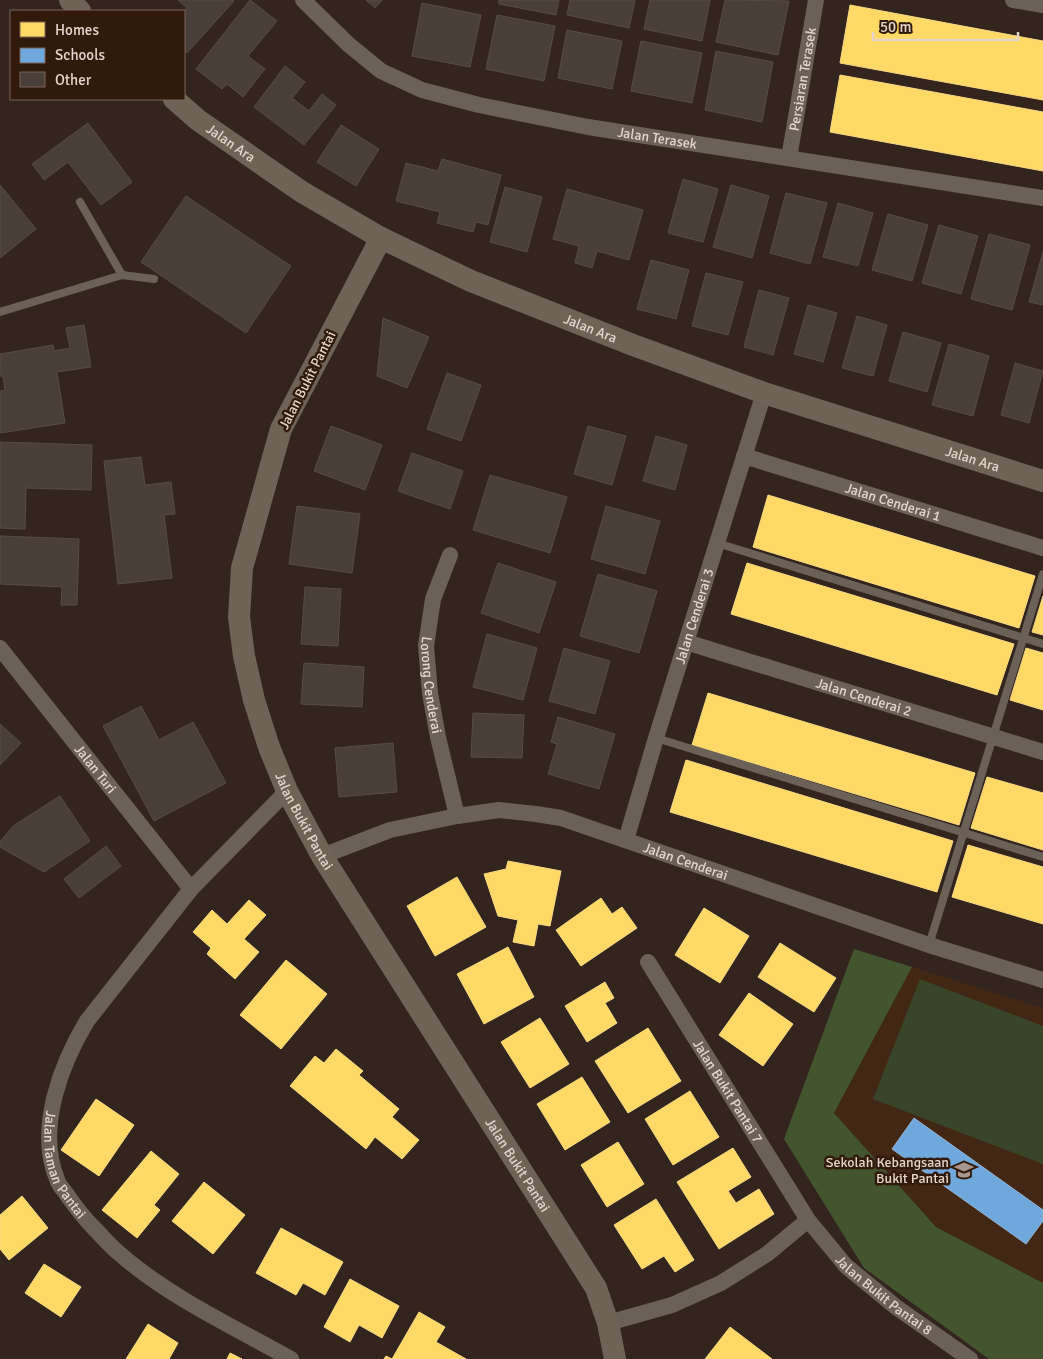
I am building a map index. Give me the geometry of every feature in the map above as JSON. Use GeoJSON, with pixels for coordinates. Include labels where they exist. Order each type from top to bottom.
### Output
{"type":"FeatureCollection","features":[{"type":"Feature","properties":{"kind":"street"},"geometry":{"type":"LineString","coordinates":[[70,0],[79,10]]}},
{"type":"Feature","properties":{"kind":"street","name":"Jalan Terasek"},"geometry":{"type":"LineString","coordinates":[[303,0],[348,44],[381,71],[422,90],[478,105],[588,126],[1043,198]]}},
{"type":"Feature","properties":{"kind":"street","name":"Persiaran Terasek"},"geometry":{"type":"LineString","coordinates":[[789,158],[816,0]]}},
{"type":"Feature","properties":{"kind":"street"},"geometry":{"type":"LineString","coordinates":[[1013,0],[1043,5]]}},
{"type":"Feature","properties":{"kind":"street","name":"Jalan Ara"},"geometry":{"type":"LineString","coordinates":[[175,100],[198,120],[302,192],[380,238],[471,280],[633,345],[764,393],[1043,481]]}},
{"type":"Feature","properties":{"kind":"street","name":"Jalan Bukit Pantai"},"geometry":{"type":"LineString","coordinates":[[380,238],[281,429],[242,568],[239,617],[244,656],[254,700],[269,746],[287,791],[322,856],[596,1288],[608,1323],[615,1359]]}},
{"type":"Feature","properties":{"kind":"street","name":"Jalan Cenderai 3"},"geometry":{"type":"LineString","coordinates":[[626,840],[764,393]]}},
{"type":"Feature","properties":{"kind":"street","name":"Jalan Cenderai 1"},"geometry":{"type":"LineString","coordinates":[[744,456],[1043,548]]}},
{"type":"Feature","properties":{"kind":"street","name":"Lorong Cenderai"},"geometry":{"type":"LineString","coordinates":[[450,555],[433,599],[426,646],[430,693],[436,728],[457,816]]}},
{"type":"Feature","properties":{"kind":"street","name":"Jalan Cenderai 2"},"geometry":{"type":"LineString","coordinates":[[686,642],[1043,752]]}},
{"type":"Feature","properties":{"kind":"street","name":"Jalan Turi"},"geometry":{"type":"LineString","coordinates":[[0,648],[191,889]]}},
{"type":"Feature","properties":{"kind":"street","name":"Jalan Taman Pantai"},"geometry":{"type":"LineString","coordinates":[[287,791],[191,889],[87,1021],[76,1038],[61,1072],[52,1110],[49,1139],[57,1180],[79,1212],[119,1254],[166,1289],[291,1359]]}},
{"type":"Feature","properties":{"kind":"street","name":"Jalan Cenderai"},"geometry":{"type":"LineString","coordinates":[[322,856],[390,830],[457,816],[499,810],[562,818],[929,946],[1043,980]]}},
{"type":"Feature","properties":{"kind":"street","name":"Jalan Bukit Pantai 7"},"geometry":{"type":"LineString","coordinates":[[648,962],[808,1220]]}},
{"type":"Feature","properties":{"kind":"street"},"geometry":{"type":"LineString","coordinates":[[608,1323],[672,1304],[721,1283],[767,1254],[808,1220]]}},
{"type":"Feature","properties":{"kind":"street","name":"Jalan Bukit Pantai 8"},"geometry":{"type":"LineString","coordinates":[[808,1220],[846,1266],[896,1307],[970,1359]]}},
{"type":"Feature","properties":{"kind":"lane"},"geometry":{"type":"LineString","coordinates":[[80,202],[122,274]]}},
{"type":"Feature","properties":{"kind":"lane"},"geometry":{"type":"LineString","coordinates":[[0,312],[122,274],[154,279]]}},
{"type":"Feature","properties":{"kind":"lane"},"geometry":{"type":"LineString","coordinates":[[717,543],[1043,644]]}},
{"type":"Feature","properties":{"kind":"lane"},"geometry":{"type":"LineString","coordinates":[[929,946],[1043,574]]}},
{"type":"Feature","properties":{"kind":"lane"},"geometry":{"type":"LineString","coordinates":[[656,738],[1043,857]]}},
{"type":"Feature","properties":{"kind":"shaded area","name":"Sekolah Kebangsaan Bukit Pantai"},"geometry":{"type":"Polygon","coordinates":[[[912,967],[1043,1008],[1043,1283],[936,1227],[834,1113],[912,967]]]}},
{"type":"Feature","properties":{"kind":"green space"},"geometry":{"type":"Polygon","coordinates":[[[854,949],[912,967],[834,1113],[936,1227],[1043,1283],[1043,1359],[989,1359],[864,1268],[784,1139],[854,949]]]}},
{"type":"Feature","properties":{"kind":"green space"},"geometry":{"type":"Polygon","coordinates":[[[920,979],[1043,1026],[1043,1164],[873,1099],[920,979]]]}},
{"type":"Feature","properties":{"kind":"building: Homes"},"geometry":{"type":"Polygon","coordinates":[[[850,5],[1043,41],[1043,100],[840,63],[850,5]]]}},
{"type":"Feature","properties":{"kind":"building: Homes"},"geometry":{"type":"Polygon","coordinates":[[[840,75],[1043,112],[1043,171],[830,132],[840,75]]]}},
{"type":"Feature","properties":{"kind":"building: Homes"},"geometry":{"type":"Polygon","coordinates":[[[768,495],[1035,576],[1019,628],[753,547],[768,495]]]}},
{"type":"Feature","properties":{"kind":"building: Homes"},"geometry":{"type":"Polygon","coordinates":[[[747,563],[1014,644],[997,695],[731,614],[747,563]]]}},
{"type":"Feature","properties":{"kind":"building: Homes"},"geometry":{"type":"Polygon","coordinates":[[[1043,596],[1043,635],[1032,632],[1043,596]]]}},
{"type":"Feature","properties":{"kind":"building: Homes"},"geometry":{"type":"Polygon","coordinates":[[[1026,648],[1043,653],[1043,710],[1010,700],[1026,648]]]}},
{"type":"Feature","properties":{"kind":"building: Homes"},"geometry":{"type":"Polygon","coordinates":[[[708,693],[975,773],[959,825],[692,745],[708,693]]]}},
{"type":"Feature","properties":{"kind":"building: Homes"},"geometry":{"type":"Polygon","coordinates":[[[686,760],[953,841],[937,892],[670,812],[686,760]]]}},
{"type":"Feature","properties":{"kind":"building: Homes"},"geometry":{"type":"Polygon","coordinates":[[[987,777],[1043,793],[1043,850],[971,828],[987,777]]]}},
{"type":"Feature","properties":{"kind":"building: Homes"},"geometry":{"type":"Polygon","coordinates":[[[968,845],[1043,867],[1043,924],[952,897],[968,845]]]}},
{"type":"Feature","properties":{"kind":"building: Homes"},"geometry":{"type":"Polygon","coordinates":[[[508,861],[561,871],[550,926],[538,924],[534,946],[513,942],[518,920],[498,916],[484,874],[506,869],[508,861]]]}},
{"type":"Feature","properties":{"kind":"building: Homes"},"geometry":{"type":"Polygon","coordinates":[[[457,877],[486,927],[435,956],[407,906],[457,877]]]}},
{"type":"Feature","properties":{"kind":"building: Homes"},"geometry":{"type":"Polygon","coordinates":[[[601,898],[612,914],[622,907],[637,928],[581,966],[556,930],[601,898]]]}},
{"type":"Feature","properties":{"kind":"building: Homes"},"geometry":{"type":"Polygon","coordinates":[[[249,900],[266,915],[244,939],[259,952],[235,979],[207,954],[211,948],[193,932],[212,910],[227,924],[249,900]]]}},
{"type":"Feature","properties":{"kind":"building: Homes"},"geometry":{"type":"Polygon","coordinates":[[[704,908],[749,936],[720,983],[675,955],[704,908]]]}},
{"type":"Feature","properties":{"kind":"building: Homes"},"geometry":{"type":"Polygon","coordinates":[[[780,943],[836,978],[814,1012],[758,977],[780,943]]]}},
{"type":"Feature","properties":{"kind":"building: Homes"},"geometry":{"type":"Polygon","coordinates":[[[508,947],[534,997],[484,1024],[457,974],[508,947]]]}},
{"type":"Feature","properties":{"kind":"building: Homes"},"geometry":{"type":"Polygon","coordinates":[[[286,960],[327,994],[281,1049],[240,1015],[286,960]]]}},
{"type":"Feature","properties":{"kind":"building: Homes"},"geometry":{"type":"Polygon","coordinates":[[[605,982],[614,998],[605,1003],[617,1023],[587,1042],[565,1006],[605,982]]]}},
{"type":"Feature","properties":{"kind":"building: Homes"},"geometry":{"type":"Polygon","coordinates":[[[749,993],[793,1024],[763,1066],[719,1035],[749,993]]]}},
{"type":"Feature","properties":{"kind":"building: Homes"},"geometry":{"type":"Polygon","coordinates":[[[540,1018],[569,1064],[530,1088],[501,1042],[540,1018]]]}},
{"type":"Feature","properties":{"kind":"building: Homes"},"geometry":{"type":"Polygon","coordinates":[[[648,1028],[681,1081],[628,1113],[595,1061],[648,1028]]]}},
{"type":"Feature","properties":{"kind":"building: Homes"},"geometry":{"type":"Polygon","coordinates":[[[336,1049],[363,1071],[359,1075],[399,1109],[392,1117],[419,1140],[402,1159],[375,1137],[366,1149],[290,1086],[315,1056],[324,1063],[336,1049]]]}},
{"type":"Feature","properties":{"kind":"building: Homes"},"geometry":{"type":"Polygon","coordinates":[[[582,1077],[610,1122],[565,1150],[537,1104],[582,1077]]]}},
{"type":"Feature","properties":{"kind":"building: Homes"},"geometry":{"type":"Polygon","coordinates":[[[690,1091],[719,1137],[673,1165],[645,1119],[690,1091]]]}},
{"type":"Feature","properties":{"kind":"building: Homes"},"geometry":{"type":"Polygon","coordinates":[[[96,1099],[134,1125],[99,1176],[61,1150],[96,1099]]]}},
{"type":"Feature","properties":{"kind":"building: Homes"},"geometry":{"type":"Polygon","coordinates":[[[618,1142],[644,1184],[607,1207],[581,1165],[618,1142]]]}},
{"type":"Feature","properties":{"kind":"building: Homes"},"geometry":{"type":"Polygon","coordinates":[[[733,1148],[751,1177],[728,1191],[736,1203],[759,1189],[774,1214],[719,1249],[677,1182],[733,1148]]]}},
{"type":"Feature","properties":{"kind":"building: Homes"},"geometry":{"type":"Polygon","coordinates":[[[151,1151],[179,1174],[154,1205],[160,1210],[137,1238],[102,1210],[151,1151]]]}},
{"type":"Feature","properties":{"kind":"building: Homes"},"geometry":{"type":"Polygon","coordinates":[[[204,1182],[245,1215],[213,1254],[172,1221],[204,1182]]]}},
{"type":"Feature","properties":{"kind":"building: Homes"},"geometry":{"type":"Polygon","coordinates":[[[22,1196],[48,1228],[9,1260],[0,1249],[0,1215],[22,1196]]]}},
{"type":"Feature","properties":{"kind":"building: Homes"},"geometry":{"type":"Polygon","coordinates":[[[656,1199],[694,1260],[675,1272],[664,1256],[642,1269],[614,1225],[656,1199]]]}},
{"type":"Feature","properties":{"kind":"building: Homes"},"geometry":{"type":"Polygon","coordinates":[[[281,1228],[343,1262],[325,1295],[303,1283],[296,1295],[256,1273],[281,1228]]]}},
{"type":"Feature","properties":{"kind":"building: Homes"},"geometry":{"type":"Polygon","coordinates":[[[44,1264],[81,1287],[61,1317],[25,1293],[44,1264]]]}},
{"type":"Feature","properties":{"kind":"building: Homes"},"geometry":{"type":"Polygon","coordinates":[[[350,1279],[399,1306],[382,1338],[359,1325],[350,1342],[324,1327],[350,1279]]]}},
{"type":"Feature","properties":{"kind":"building: Homes"},"geometry":{"type":"Polygon","coordinates":[[[419,1312],[445,1327],[436,1342],[466,1359],[392,1359],[419,1312]]]}},
{"type":"Feature","properties":{"kind":"building: Homes"},"geometry":{"type":"Polygon","coordinates":[[[148,1324],[178,1343],[169,1359],[126,1359],[148,1324]]]}},
{"type":"Feature","properties":{"kind":"building: Homes"},"geometry":{"type":"Polygon","coordinates":[[[730,1327],[772,1359],[705,1359],[730,1327]]]}},
{"type":"Feature","properties":{"kind":"building: Homes"},"geometry":{"type":"Polygon","coordinates":[[[230,1353],[242,1359],[227,1359],[230,1353]]]}},
{"type":"Feature","properties":{"kind":"building: Schools"},"geometry":{"type":"Polygon","coordinates":[[[914,1118],[1043,1210],[1043,1221],[1026,1244],[892,1149],[914,1118]]]}},
{"type":"Feature","properties":{"kind":"building: Other"},"geometry":{"type":"Polygon","coordinates":[[[178,0],[234,1],[187,53],[185,51],[185,11],[187,8],[178,0]]]}},
{"type":"Feature","properties":{"kind":"building: Other"},"geometry":{"type":"Polygon","coordinates":[[[250,0],[277,21],[248,56],[265,69],[243,97],[227,84],[222,89],[196,69],[250,0]]]}},
{"type":"Feature","properties":{"kind":"building: Other"},"geometry":{"type":"Polygon","coordinates":[[[366,0],[382,0],[375,8],[366,0]]]}},
{"type":"Feature","properties":{"kind":"building: Other"},"geometry":{"type":"Polygon","coordinates":[[[499,0],[559,0],[556,15],[499,4],[499,0]]]}},
{"type":"Feature","properties":{"kind":"building: Other"},"geometry":{"type":"Polygon","coordinates":[[[570,0],[635,0],[629,28],[567,15],[570,0]]]}},
{"type":"Feature","properties":{"kind":"building: Other"},"geometry":{"type":"Polygon","coordinates":[[[650,0],[710,0],[702,41],[644,29],[650,0]]]}},
{"type":"Feature","properties":{"kind":"building: Other"},"geometry":{"type":"Polygon","coordinates":[[[725,0],[789,1],[778,55],[716,42],[725,0]]]}},
{"type":"Feature","properties":{"kind":"building: Other"},"geometry":{"type":"Polygon","coordinates":[[[422,3],[481,15],[470,67],[412,56],[422,3]]]}},
{"type":"Feature","properties":{"kind":"building: Other"},"geometry":{"type":"Polygon","coordinates":[[[497,15],[555,26],[544,81],[486,69],[497,15]]]}},
{"type":"Feature","properties":{"kind":"building: Other"},"geometry":{"type":"Polygon","coordinates":[[[567,30],[622,41],[612,89],[558,78],[567,30]]]}},
{"type":"Feature","properties":{"kind":"building: Other"},"geometry":{"type":"Polygon","coordinates":[[[641,41],[702,53],[692,103],[631,91],[641,41]]]}},
{"type":"Feature","properties":{"kind":"building: Other"},"geometry":{"type":"Polygon","coordinates":[[[716,51],[773,62],[762,122],[705,110],[716,51]]]}},
{"type":"Feature","properties":{"kind":"building: Other"},"geometry":{"type":"Polygon","coordinates":[[[285,66],[305,82],[292,98],[309,111],[322,94],[336,105],[304,145],[254,107],[285,66]]]}},
{"type":"Feature","properties":{"kind":"building: Other"},"geometry":{"type":"Polygon","coordinates":[[[88,123],[132,182],[101,205],[68,162],[44,180],[32,164],[88,123]]]}},
{"type":"Feature","properties":{"kind":"building: Other"},"geometry":{"type":"Polygon","coordinates":[[[341,125],[379,149],[356,186],[317,162],[341,125]]]}},
{"type":"Feature","properties":{"kind":"building: Other"},"geometry":{"type":"Polygon","coordinates":[[[442,159],[501,175],[488,225],[476,222],[473,232],[437,223],[440,212],[396,201],[406,163],[438,171],[442,159]]]}},
{"type":"Feature","properties":{"kind":"building: Other"},"geometry":{"type":"Polygon","coordinates":[[[683,179],[718,189],[703,242],[668,233],[683,179]]]}},
{"type":"Feature","properties":{"kind":"building: Other"},"geometry":{"type":"Polygon","coordinates":[[[0,185],[36,229],[0,258],[0,185]]]}},
{"type":"Feature","properties":{"kind":"building: Other"},"geometry":{"type":"Polygon","coordinates":[[[731,185],[769,196],[752,258],[713,247],[731,185]]]}},
{"type":"Feature","properties":{"kind":"building: Other"},"geometry":{"type":"Polygon","coordinates":[[[505,187],[542,197],[527,252],[490,242],[505,187]]]}},
{"type":"Feature","properties":{"kind":"building: Other"},"geometry":{"type":"Polygon","coordinates":[[[567,189],[643,210],[629,260],[597,251],[592,268],[575,263],[579,246],[553,239],[567,189]]]}},
{"type":"Feature","properties":{"kind":"building: Other"},"geometry":{"type":"Polygon","coordinates":[[[786,193],[827,203],[810,264],[770,253],[786,193]]]}},
{"type":"Feature","properties":{"kind":"building: Other"},"geometry":{"type":"Polygon","coordinates":[[[186,196],[291,266],[246,333],[141,262],[186,196]]]}},
{"type":"Feature","properties":{"kind":"building: Other"},"geometry":{"type":"Polygon","coordinates":[[[838,203],[873,213],[858,266],[823,257],[838,203]]]}},
{"type":"Feature","properties":{"kind":"building: Other"},"geometry":{"type":"Polygon","coordinates":[[[888,214],[928,225],[912,281],[872,270],[888,214]]]}},
{"type":"Feature","properties":{"kind":"building: Other"},"geometry":{"type":"Polygon","coordinates":[[[939,225],[978,236],[961,294],[922,283],[939,225]]]}},
{"type":"Feature","properties":{"kind":"building: Other"},"geometry":{"type":"Polygon","coordinates":[[[989,234],[1030,245],[1012,310],[971,299],[989,234]]]}},
{"type":"Feature","properties":{"kind":"building: Other"},"geometry":{"type":"Polygon","coordinates":[[[1043,252],[1043,305],[1029,302],[1043,252]]]}},
{"type":"Feature","properties":{"kind":"building: Other"},"geometry":{"type":"Polygon","coordinates":[[[651,260],[689,270],[676,319],[637,309],[651,260]]]}},
{"type":"Feature","properties":{"kind":"building: Other"},"geometry":{"type":"Polygon","coordinates":[[[706,273],[743,282],[728,335],[692,326],[706,273]]]}},
{"type":"Feature","properties":{"kind":"building: Other"},"geometry":{"type":"Polygon","coordinates":[[[759,290],[789,298],[773,355],[744,347],[759,290]]]}},
{"type":"Feature","properties":{"kind":"building: Other"},"geometry":{"type":"Polygon","coordinates":[[[808,305],[837,313],[823,362],[794,354],[808,305]]]}},
{"type":"Feature","properties":{"kind":"building: Other"},"geometry":{"type":"Polygon","coordinates":[[[857,316],[887,325],[873,376],[842,368],[857,316]]]}},
{"type":"Feature","properties":{"kind":"building: Other"},"geometry":{"type":"Polygon","coordinates":[[[383,318],[429,337],[407,388],[377,376],[383,318]]]}},
{"type":"Feature","properties":{"kind":"building: Other"},"geometry":{"type":"Polygon","coordinates":[[[84,325],[91,367],[57,372],[65,423],[0,433],[0,391],[5,390],[3,376],[0,376],[0,354],[53,345],[54,351],[70,348],[66,328],[84,325]]]}},
{"type":"Feature","properties":{"kind":"building: Other"},"geometry":{"type":"Polygon","coordinates":[[[903,332],[941,343],[927,392],[889,381],[903,332]]]}},
{"type":"Feature","properties":{"kind":"building: Other"},"geometry":{"type":"Polygon","coordinates":[[[949,344],[989,356],[973,416],[932,405],[949,344]]]}},
{"type":"Feature","properties":{"kind":"building: Other"},"geometry":{"type":"Polygon","coordinates":[[[1015,363],[1043,371],[1029,423],[1001,415],[1015,363]]]}},
{"type":"Feature","properties":{"kind":"building: Other"},"geometry":{"type":"Polygon","coordinates":[[[447,373],[481,385],[461,441],[427,429],[447,373]]]}},
{"type":"Feature","properties":{"kind":"building: Other"},"geometry":{"type":"Polygon","coordinates":[[[331,426],[382,445],[365,490],[314,471],[331,426]]]}},
{"type":"Feature","properties":{"kind":"building: Other"},"geometry":{"type":"Polygon","coordinates":[[[588,426],[626,436],[612,485],[574,474],[588,426]]]}},
{"type":"Feature","properties":{"kind":"building: Other"},"geometry":{"type":"Polygon","coordinates":[[[656,436],[687,445],[675,490],[643,481],[656,436]]]}},
{"type":"Feature","properties":{"kind":"building: Other"},"geometry":{"type":"Polygon","coordinates":[[[0,442],[92,445],[91,490],[26,488],[25,529],[0,528],[0,442]]]}},
{"type":"Feature","properties":{"kind":"building: Other"},"geometry":{"type":"Polygon","coordinates":[[[412,453],[463,471],[450,509],[398,491],[412,453]]]}},
{"type":"Feature","properties":{"kind":"building: Other"},"geometry":{"type":"Polygon","coordinates":[[[141,457],[145,485],[171,482],[175,514],[164,515],[172,578],[118,584],[104,461],[141,457]]]}},
{"type":"Feature","properties":{"kind":"building: Other"},"geometry":{"type":"Polygon","coordinates":[[[490,475],[567,497],[550,553],[473,530],[490,475]]]}},
{"type":"Feature","properties":{"kind":"building: Other"},"geometry":{"type":"Polygon","coordinates":[[[297,506],[360,514],[352,573],[289,564],[297,506]]]}},
{"type":"Feature","properties":{"kind":"building: Other"},"geometry":{"type":"Polygon","coordinates":[[[606,506],[660,521],[645,574],[591,559],[606,506]]]}},
{"type":"Feature","properties":{"kind":"building: Other"},"geometry":{"type":"Polygon","coordinates":[[[0,536],[79,539],[77,605],[61,605],[62,587],[0,584],[0,536]]]}},
{"type":"Feature","properties":{"kind":"building: Other"},"geometry":{"type":"Polygon","coordinates":[[[498,563],[556,582],[539,633],[481,613],[498,563]]]}},
{"type":"Feature","properties":{"kind":"building: Other"},"geometry":{"type":"Polygon","coordinates":[[[598,574],[657,591],[639,653],[580,636],[598,574]]]}},
{"type":"Feature","properties":{"kind":"building: Other"},"geometry":{"type":"Polygon","coordinates":[[[305,587],[341,589],[338,646],[301,644],[305,587]]]}},
{"type":"Feature","properties":{"kind":"building: Other"},"geometry":{"type":"Polygon","coordinates":[[[487,634],[537,648],[523,700],[473,687],[487,634]]]}},
{"type":"Feature","properties":{"kind":"building: Other"},"geometry":{"type":"Polygon","coordinates":[[[564,648],[610,661],[595,714],[549,701],[564,648]]]}},
{"type":"Feature","properties":{"kind":"building: Other"},"geometry":{"type":"Polygon","coordinates":[[[304,663],[364,667],[362,707],[301,704],[304,663]]]}},
{"type":"Feature","properties":{"kind":"building: Other"},"geometry":{"type":"Polygon","coordinates":[[[141,706],[159,740],[193,722],[226,783],[154,821],[103,726],[141,706]]]}},
{"type":"Feature","properties":{"kind":"building: Other"},"geometry":{"type":"Polygon","coordinates":[[[473,713],[524,715],[522,758],[471,757],[473,713]]]}},
{"type":"Feature","properties":{"kind":"building: Other"},"geometry":{"type":"Polygon","coordinates":[[[558,717],[615,734],[599,789],[548,774],[557,744],[551,742],[558,717]]]}},
{"type":"Feature","properties":{"kind":"building: Other"},"geometry":{"type":"Polygon","coordinates":[[[0,724],[21,743],[0,765],[0,724]]]}},
{"type":"Feature","properties":{"kind":"building: Other"},"geometry":{"type":"Polygon","coordinates":[[[393,743],[397,792],[339,797],[335,748],[393,743]]]}},
{"type":"Feature","properties":{"kind":"building: Other"},"geometry":{"type":"Polygon","coordinates":[[[60,796],[90,841],[44,872],[0,847],[0,842],[13,826],[60,796]]]}},
{"type":"Feature","properties":{"kind":"building: Other"},"geometry":{"type":"Polygon","coordinates":[[[106,846],[121,866],[79,898],[64,879],[106,846]]]}},
{"type":"Feature","properties":{"kind":"place","name":"Sekolah Kebangsaan Bukit Pantai"},"geometry":{"type":"Point","coordinates":[964,1170]}}]}
